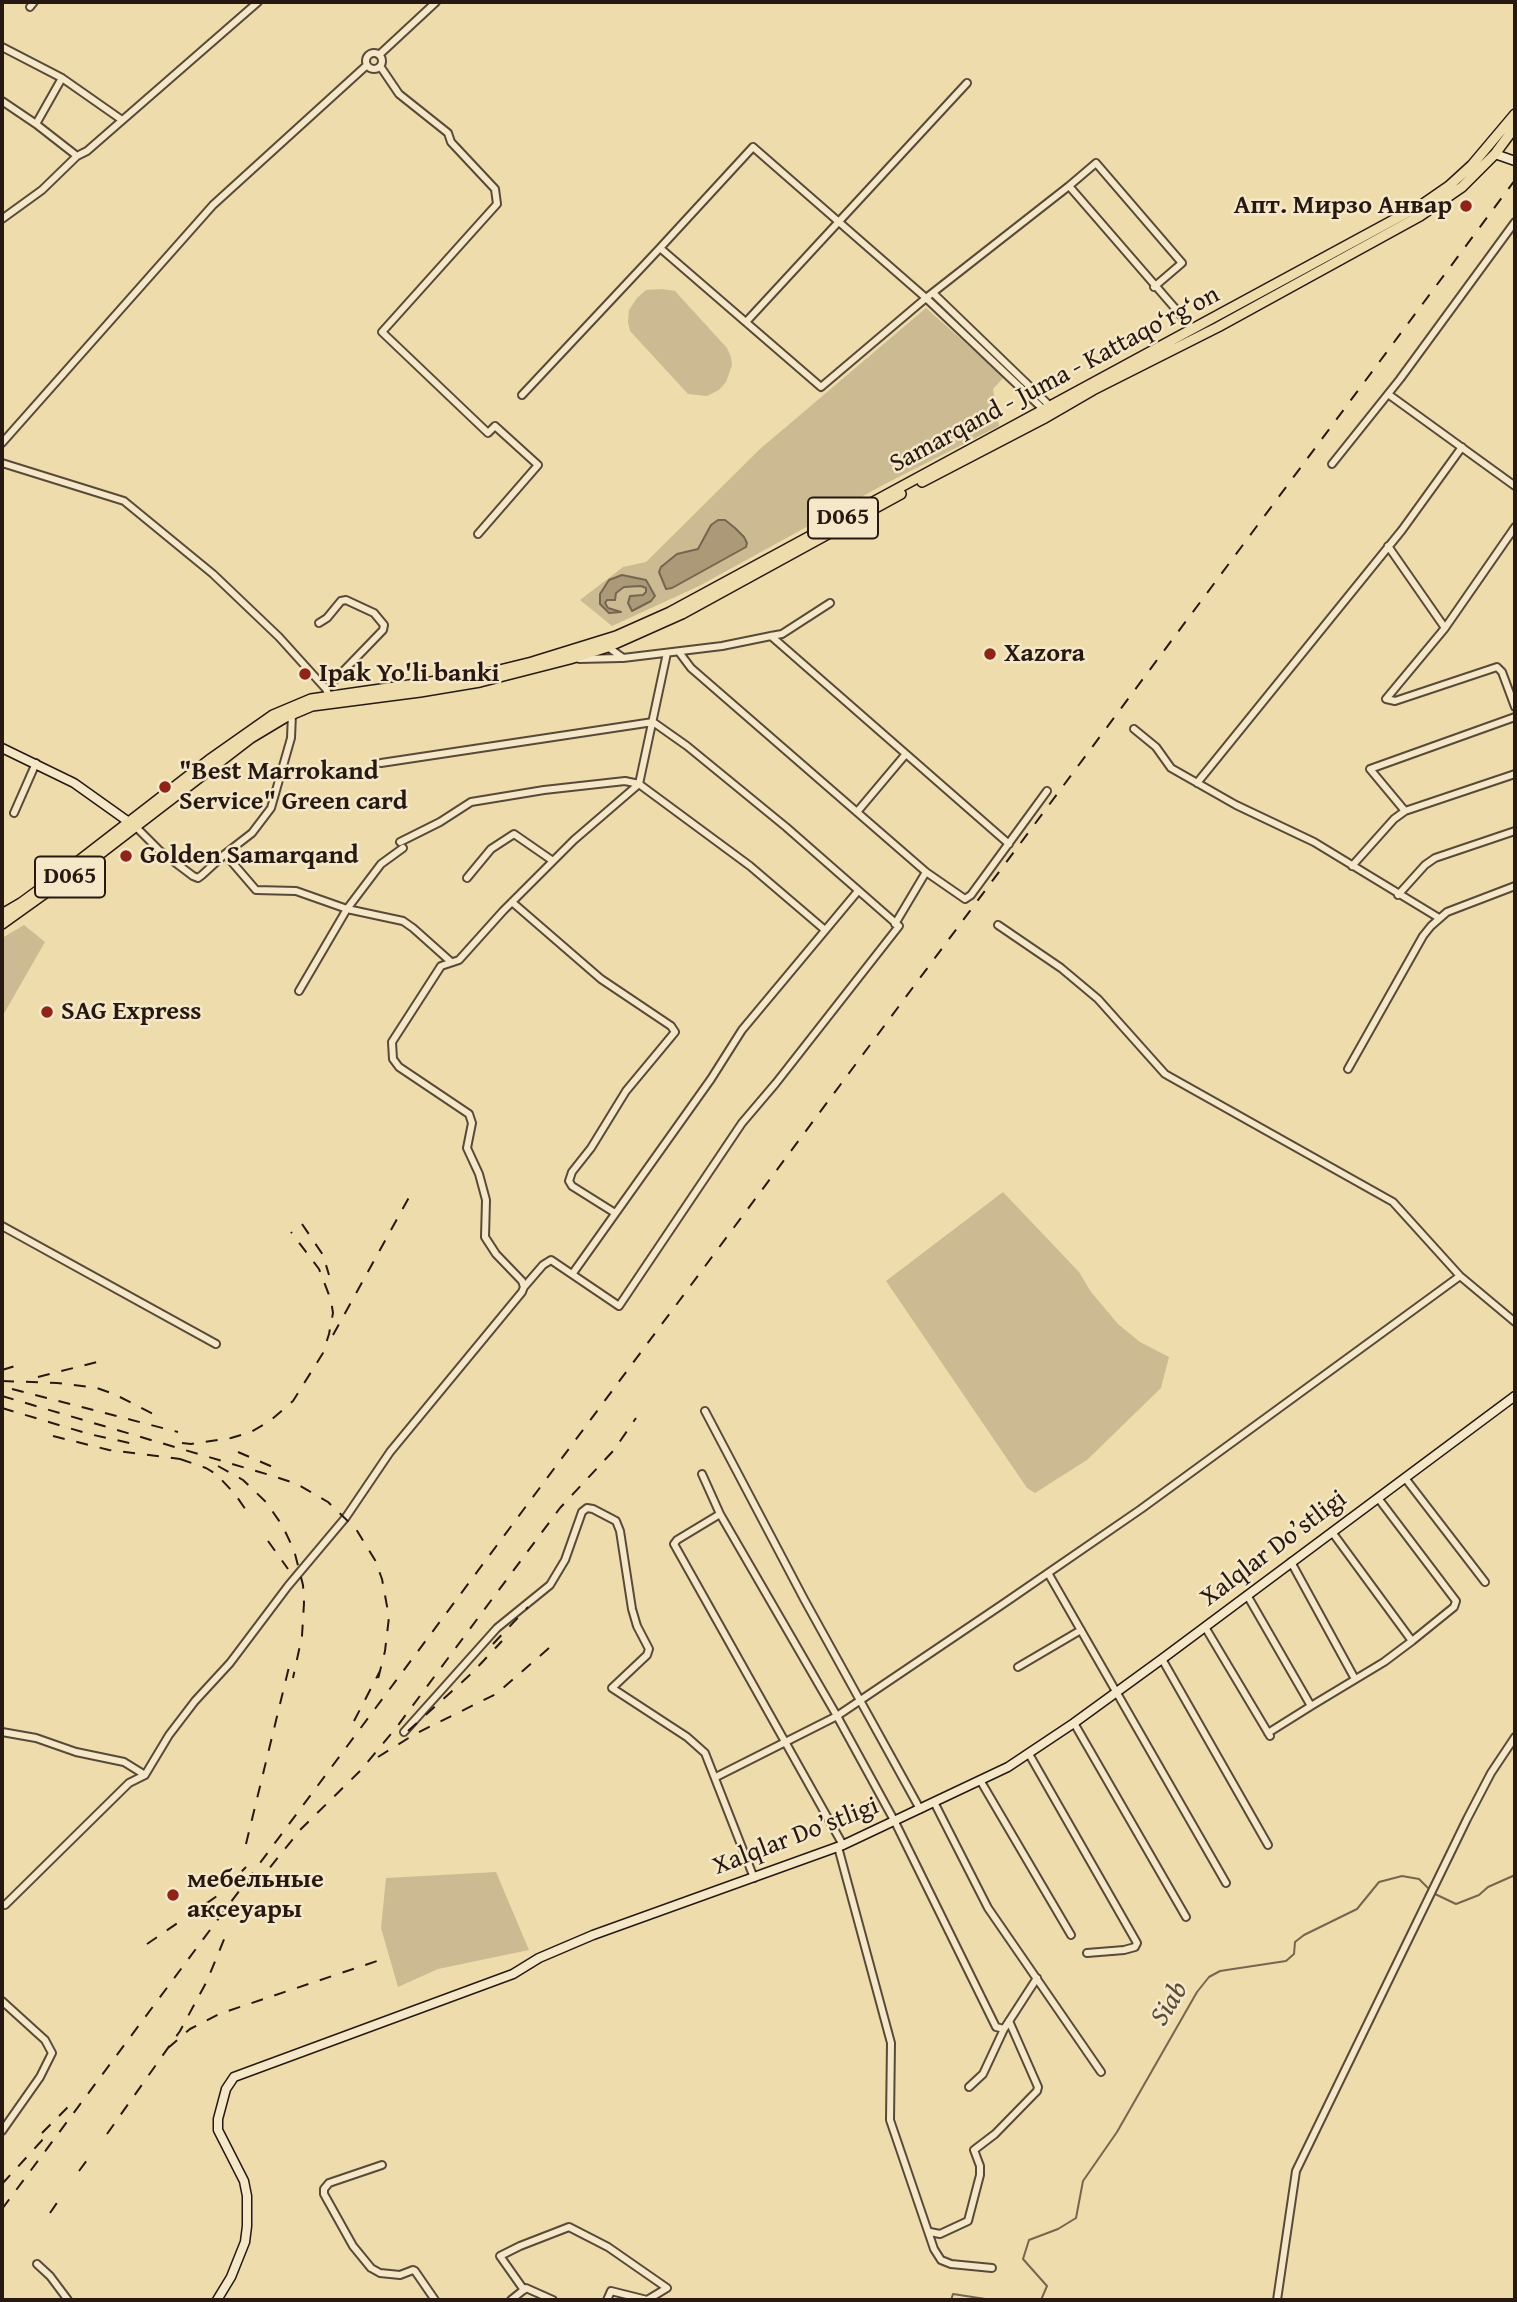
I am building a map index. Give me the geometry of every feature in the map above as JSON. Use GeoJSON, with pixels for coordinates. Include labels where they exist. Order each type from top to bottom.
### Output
{"type":"FeatureCollection","features":[{"type":"Feature","properties":{"kind":"main road","name":"Samarqand - Juma - Kattaqo‘rg‘on"},"geometry":{"type":"LineString","coordinates":[[1255,302],[1439,194],[1479,158],[1515,114]]}},
{"type":"Feature","properties":{"kind":"main road","name":"Samarqand - Juma - Kattaqo‘rg‘on"},"geometry":{"type":"LineString","coordinates":[[132,824],[251,738],[328,697],[480,682],[570,659],[682,614],[1216,323],[1432,209],[1462,187],[1495,154],[1515,127]]}},
{"type":"Feature","properties":{"kind":"main road"},"geometry":{"type":"LineString","coordinates":[[1495,154],[1515,161]]}},
{"type":"Feature","properties":{"kind":"main road","name":"Samarqand - Juma - Kattaqo‘rg‘on"},"geometry":{"type":"LineString","coordinates":[[132,824],[266,719],[303,701],[479,675],[605,644],[1193,329],[1216,323]]}},
{"type":"Feature","properties":{"kind":"main road"},"geometry":{"type":"LineString","coordinates":[[2,748],[74,782],[132,824]]}},
{"type":"Feature","properties":{"kind":"main road","name":"D065"},"geometry":{"type":"LineString","coordinates":[[2,914],[132,824]]}},
{"type":"Feature","properties":{"kind":"main road","name":"D065"},"geometry":{"type":"LineString","coordinates":[[2,924],[68,878],[132,824]]}},
{"type":"Feature","properties":{"kind":"main road","name":"Xalqlar Do’stligi"},"geometry":{"type":"LineString","coordinates":[[217,2300],[231,2277],[246,2242],[244,2181],[218,2130],[218,2119],[226,2089],[234,2077],[513,1974],[538,1958],[593,1935],[841,1846],[981,1780],[1029,1754],[1074,1723],[1515,1396]]}},
{"type":"Feature","properties":{"kind":"street"},"geometry":{"type":"LineString","coordinates":[[2,219],[42,190],[77,156],[87,151],[258,2]]}},
{"type":"Feature","properties":{"kind":"street"},"geometry":{"type":"LineString","coordinates":[[367,65],[366,60],[370,54],[379,55],[436,2]]}},
{"type":"Feature","properties":{"kind":"street"},"geometry":{"type":"LineString","coordinates":[[2,47],[62,78],[122,120]]}},
{"type":"Feature","properties":{"kind":"street"},"geometry":{"type":"LineString","coordinates":[[379,55],[382,62],[380,66],[398,94],[448,133],[451,142],[495,188],[497,204],[382,332],[488,433],[495,426],[538,465],[478,534]]}},
{"type":"Feature","properties":{"kind":"street"},"geometry":{"type":"LineString","coordinates":[[367,65],[373,69],[380,66]]}},
{"type":"Feature","properties":{"kind":"street"},"geometry":{"type":"LineString","coordinates":[[2,443],[214,205],[367,65]]}},
{"type":"Feature","properties":{"kind":"street"},"geometry":{"type":"LineString","coordinates":[[36,124],[62,78]]}},
{"type":"Feature","properties":{"kind":"street"},"geometry":{"type":"LineString","coordinates":[[746,322],[967,83]]}},
{"type":"Feature","properties":{"kind":"street"},"geometry":{"type":"LineString","coordinates":[[2,101],[77,156]]}},
{"type":"Feature","properties":{"kind":"street"},"geometry":{"type":"LineString","coordinates":[[522,395],[753,147],[840,220],[1047,408]]}},
{"type":"Feature","properties":{"kind":"street"},"geometry":{"type":"LineString","coordinates":[[660,248],[821,387],[926,298],[1096,163],[1182,262],[1154,287]]}},
{"type":"Feature","properties":{"kind":"street"},"geometry":{"type":"LineString","coordinates":[[1069,186],[1193,329]]}},
{"type":"Feature","properties":{"kind":"street"},"geometry":{"type":"LineString","coordinates":[[1332,464],[1388,394],[1515,222]]}},
{"type":"Feature","properties":{"kind":"street"},"geometry":{"type":"LineString","coordinates":[[933,293],[1047,408]]}},
{"type":"Feature","properties":{"kind":"street"},"geometry":{"type":"LineString","coordinates":[[1388,394],[1515,486]]}},
{"type":"Feature","properties":{"kind":"street"},"geometry":{"type":"LineString","coordinates":[[1197,783],[1402,530],[1462,447]]}},
{"type":"Feature","properties":{"kind":"street"},"geometry":{"type":"LineString","coordinates":[[2,463],[124,501],[213,574],[279,637],[328,697],[383,630],[384,625],[374,613],[344,600],[319,623]]}},
{"type":"Feature","properties":{"kind":"street"},"geometry":{"type":"LineString","coordinates":[[1515,527],[1446,628],[1386,699],[1395,701],[1497,667],[1502,672],[1515,707]]}},
{"type":"Feature","properties":{"kind":"street"},"geometry":{"type":"LineString","coordinates":[[1388,546],[1446,628]]}},
{"type":"Feature","properties":{"kind":"street"},"geometry":{"type":"LineString","coordinates":[[570,659],[623,658],[679,652],[782,634],[830,603]]}},
{"type":"Feature","properties":{"kind":"street"},"geometry":{"type":"LineString","coordinates":[[771,636],[1009,844]]}},
{"type":"Feature","properties":{"kind":"street"},"geometry":{"type":"LineString","coordinates":[[605,644],[623,658]]}},
{"type":"Feature","properties":{"kind":"street"},"geometry":{"type":"LineString","coordinates":[[679,652],[691,668],[926,872],[965,899],[971,895],[1047,791]]}},
{"type":"Feature","properties":{"kind":"street"},"geometry":{"type":"LineString","coordinates":[[524,1287],[522,1280],[496,1254],[485,1237],[486,1200],[479,1174],[467,1148],[472,1124],[469,1114],[399,1067],[391,1052],[392,1042],[441,966],[459,960],[553,861],[639,784],[667,653]]}},
{"type":"Feature","properties":{"kind":"street"},"geometry":{"type":"LineString","coordinates":[[132,824],[160,851],[195,877],[202,875],[252,833],[271,808],[288,749],[292,714]]}},
{"type":"Feature","properties":{"kind":"street"},"geometry":{"type":"LineString","coordinates":[[1405,811],[1370,769],[1515,717]]}},
{"type":"Feature","properties":{"kind":"street"},"geometry":{"type":"LineString","coordinates":[[5,1905],[129,1783],[145,1775],[169,1735],[195,1701],[236,1656],[288,1586],[346,1517],[390,1452],[543,1265],[551,1260],[619,1306],[742,1123],[898,930],[899,926],[786,827],[687,746],[653,722],[382,763]]}},
{"type":"Feature","properties":{"kind":"street"},"geometry":{"type":"LineString","coordinates":[[1134,729],[1156,747],[1171,768],[1236,805],[1314,842],[1439,918]]}},
{"type":"Feature","properties":{"kind":"street"},"geometry":{"type":"LineString","coordinates":[[857,812],[905,755]]}},
{"type":"Feature","properties":{"kind":"street"},"geometry":{"type":"LineString","coordinates":[[14,813],[36,763]]}},
{"type":"Feature","properties":{"kind":"street"},"geometry":{"type":"LineString","coordinates":[[1352,866],[1394,819],[1405,811],[1515,774]]}},
{"type":"Feature","properties":{"kind":"street"},"geometry":{"type":"LineString","coordinates":[[299,991],[347,909],[381,864],[402,845],[471,802],[544,790],[625,781],[639,784],[750,866],[825,930]]}},
{"type":"Feature","properties":{"kind":"street"},"geometry":{"type":"LineString","coordinates":[[1398,895],[1425,864],[1435,858],[1515,831]]}},
{"type":"Feature","properties":{"kind":"street"},"geometry":{"type":"LineString","coordinates":[[467,878],[491,849],[514,834],[553,861]]}},
{"type":"Feature","properties":{"kind":"street"},"geometry":{"type":"LineString","coordinates":[[225,854],[256,890],[296,891],[347,909],[403,921],[450,961]]}},
{"type":"Feature","properties":{"kind":"street"},"geometry":{"type":"LineString","coordinates":[[895,924],[926,872]]}},
{"type":"Feature","properties":{"kind":"street"},"geometry":{"type":"LineString","coordinates":[[1348,1069],[1423,936],[1439,918],[1456,908],[1515,886]]}},
{"type":"Feature","properties":{"kind":"street"},"geometry":{"type":"LineString","coordinates":[[573,1273],[711,1079],[742,1030],[858,891]]}},
{"type":"Feature","properties":{"kind":"street"},"geometry":{"type":"LineString","coordinates":[[512,902],[601,979],[671,1026],[675,1032],[626,1091],[572,1172],[569,1181],[572,1186],[615,1213]]}},
{"type":"Feature","properties":{"kind":"street"},"geometry":{"type":"LineString","coordinates":[[998,925],[1061,968],[1098,999],[1165,1074],[1393,1202],[1460,1276],[1515,1322]]}},
{"type":"Feature","properties":{"kind":"street"},"geometry":{"type":"LineString","coordinates":[[2,1226],[216,1344]]}},
{"type":"Feature","properties":{"kind":"street"},"geometry":{"type":"LineString","coordinates":[[716,1777],[837,1716],[1141,1509],[1460,1276]]}},
{"type":"Feature","properties":{"kind":"street"},"geometry":{"type":"LineString","coordinates":[[705,1411],[804,1599],[920,1809]]}},
{"type":"Feature","properties":{"kind":"street"},"geometry":{"type":"LineString","coordinates":[[702,1474],[720,1514],[895,1822],[996,2027],[1004,2029]]}},
{"type":"Feature","properties":{"kind":"street"},"geometry":{"type":"LineString","coordinates":[[1405,1478],[1485,1582]]}},
{"type":"Feature","properties":{"kind":"street"},"geometry":{"type":"LineString","coordinates":[[1205,1627],[1269,1734],[1412,1641],[1454,1607],[1456,1601],[1378,1497]]}},
{"type":"Feature","properties":{"kind":"street"},"geometry":{"type":"LineString","coordinates":[[404,1731],[497,1628],[550,1585],[565,1560],[582,1512],[587,1508],[616,1521],[623,1545],[632,1609],[649,1649],[647,1655],[611,1688],[687,1737],[705,1752],[754,1878]]}},
{"type":"Feature","properties":{"kind":"street"},"geometry":{"type":"LineString","coordinates":[[720,1514],[674,1544],[740,1664],[787,1741],[841,1846],[891,2043],[890,2120],[934,2249],[941,2260],[951,2264],[992,2268]]}},
{"type":"Feature","properties":{"kind":"street"},"geometry":{"type":"LineString","coordinates":[[1332,1532],[1412,1641]]}},
{"type":"Feature","properties":{"kind":"street"},"geometry":{"type":"LineString","coordinates":[[1291,1562],[1355,1679]]}},
{"type":"Feature","properties":{"kind":"street"},"geometry":{"type":"LineString","coordinates":[[1048,1573],[1226,1884]]}},
{"type":"Feature","properties":{"kind":"street"},"geometry":{"type":"LineString","coordinates":[[1247,1595],[1311,1706]]}},
{"type":"Feature","properties":{"kind":"street"},"geometry":{"type":"LineString","coordinates":[[1018,1667],[1081,1630]]}},
{"type":"Feature","properties":{"kind":"street"},"geometry":{"type":"LineString","coordinates":[[1162,1658],[1268,1845]]}},
{"type":"Feature","properties":{"kind":"street"},"geometry":{"type":"LineString","coordinates":[[1074,1723],[1186,1917]]}},
{"type":"Feature","properties":{"kind":"street"},"geometry":{"type":"LineString","coordinates":[[2,1732],[36,1738],[76,1752],[124,1762],[145,1775]]}},
{"type":"Feature","properties":{"kind":"street"},"geometry":{"type":"LineString","coordinates":[[1278,2300],[1296,2171],[1467,1819],[1491,1773],[1515,1737]]}},
{"type":"Feature","properties":{"kind":"street"},"geometry":{"type":"LineString","coordinates":[[1029,1754],[1138,1943],[1135,1947],[1124,1950],[1087,1953]]}},
{"type":"Feature","properties":{"kind":"street"},"geometry":{"type":"LineString","coordinates":[[981,1780],[1071,1935]]}},
{"type":"Feature","properties":{"kind":"street"},"geometry":{"type":"LineString","coordinates":[[934,1802],[988,1909],[1101,2072]]}},
{"type":"Feature","properties":{"kind":"street"},"geometry":{"type":"LineString","coordinates":[[969,2087],[983,2074],[1004,2029],[1037,1979]]}},
{"type":"Feature","properties":{"kind":"street"},"geometry":{"type":"LineString","coordinates":[[2,2001],[45,2040],[52,2053],[40,2077],[2,2131]]}},
{"type":"Feature","properties":{"kind":"street"},"geometry":{"type":"LineString","coordinates":[[930,2232],[940,2234],[968,2221],[980,2166],[974,2150],[995,2134],[1037,2091],[1038,2087],[1009,2021]]}},
{"type":"Feature","properties":{"kind":"street"},"geometry":{"type":"LineString","coordinates":[[383,2165],[329,2183],[324,2194],[353,2246],[371,2268],[380,2273],[400,2275],[415,2271],[435,2300]]}},
{"type":"Feature","properties":{"kind":"street"},"geometry":{"type":"LineString","coordinates":[[553,2300],[524,2290],[500,2256],[569,2227],[608,2247],[667,2288],[647,2300],[611,2291],[607,2300]]}},
{"type":"Feature","properties":{"kind":"street"},"geometry":{"type":"LineString","coordinates":[[37,2264],[68,2300]]}},
{"type":"Feature","properties":{"kind":"street"},"geometry":{"type":"LineString","coordinates":[[511,2300],[524,2290]]}},
{"type":"Feature","properties":{"kind":"shaded area"},"geometry":{"type":"Polygon","coordinates":[[[646,290],[675,291],[727,348],[731,357],[732,365],[726,382],[719,390],[707,396],[688,394],[630,331],[629,310],[637,298],[646,290]]]}},
{"type":"Feature","properties":{"kind":"shaded area"},"geometry":{"type":"Polygon","coordinates":[[[926,308],[1004,377],[993,389],[999,426],[883,485],[699,586],[612,626],[580,600],[623,567],[646,562],[760,449],[926,308]]]}},
{"type":"Feature","properties":{"kind":"shaded area"},"geometry":{"type":"Polygon","coordinates":[[[718,520],[725,520],[735,528],[744,537],[746,547],[666,589],[659,572],[661,567],[677,554],[698,549],[711,525],[718,520]]]}},
{"type":"Feature","properties":{"kind":"shaded area"},"geometry":{"type":"Polygon","coordinates":[[[622,575],[646,580],[655,596],[632,611],[628,603],[630,596],[643,595],[646,588],[624,587],[616,593],[615,600],[607,600],[605,603],[608,608],[621,612],[609,613],[600,604],[600,594],[609,580],[622,575]]]}},
{"type":"Feature","properties":{"kind":"shaded area"},"geometry":{"type":"Polygon","coordinates":[[[24,925],[45,942],[2,1017],[2,938],[24,925]]]}},
{"type":"Feature","properties":{"kind":"shaded area"},"geometry":{"type":"Polygon","coordinates":[[[1003,1192],[1079,1272],[1091,1292],[1118,1324],[1140,1342],[1169,1357],[1161,1388],[1087,1460],[1035,1493],[1027,1488],[886,1281],[1003,1192]]]}},
{"type":"Feature","properties":{"kind":"shaded area"},"geometry":{"type":"Polygon","coordinates":[[[496,1872],[529,1950],[438,1969],[398,1987],[381,1928],[386,1878],[496,1872]]]}},
{"type":"Feature","properties":{"kind":"waterway","name":"Siab"},"geometry":{"type":"LineString","coordinates":[[1435,1894],[1456,1904],[1515,1875]]}},
{"type":"Feature","properties":{"kind":"waterway","name":"Siab"},"geometry":{"type":"LineString","coordinates":[[1041,2300],[1047,2286],[1023,2259],[1029,2240],[1058,2229],[1076,2218],[1083,2181],[1117,2132],[1197,1992],[1209,1977],[1220,1971],[1286,1961],[1294,1954],[1295,1942],[1357,1909],[1379,1882],[1402,1876],[1419,1879],[1431,1891]]}},
{"type":"Feature","properties":{"kind":"waterway","name":"Siab"},"geometry":{"type":"LineString","coordinates":[[951,2300],[953,2294],[992,2300]]}},
{"type":"Feature","properties":{"kind":"railway"},"geometry":{"type":"LineString","coordinates":[[2,2209],[1515,180]]}},
{"type":"Feature","properties":{"kind":"railway"},"geometry":{"type":"LineString","coordinates":[[333,1335],[413,1190]]}},
{"type":"Feature","properties":{"kind":"railway"},"geometry":{"type":"LineString","coordinates":[[302,1224],[323,1255],[329,1275]]}},
{"type":"Feature","properties":{"kind":"railway"},"geometry":{"type":"LineString","coordinates":[[182,1443],[231,1438],[251,1432],[270,1421],[293,1401],[323,1353],[333,1313],[331,1300],[319,1269],[291,1232]]}},
{"type":"Feature","properties":{"kind":"railway"},"geometry":{"type":"LineString","coordinates":[[38,1377],[101,1361]]}},
{"type":"Feature","properties":{"kind":"railway"},"geometry":{"type":"LineString","coordinates":[[2,1370],[18,1365]]}},
{"type":"Feature","properties":{"kind":"railway"},"geometry":{"type":"LineString","coordinates":[[2,1381],[97,1388],[159,1417]]}},
{"type":"Feature","properties":{"kind":"railway"},"geometry":{"type":"LineString","coordinates":[[12,1389],[178,1432]]}},
{"type":"Feature","properties":{"kind":"railway"},"geometry":{"type":"LineString","coordinates":[[2,1396],[273,1476],[297,1484],[328,1502],[356,1529],[375,1560],[382,1579],[389,1617],[378,1679]]}},
{"type":"Feature","properties":{"kind":"railway"},"geometry":{"type":"LineString","coordinates":[[2,1408],[89,1434],[134,1444]]}},
{"type":"Feature","properties":{"kind":"railway"},"geometry":{"type":"LineString","coordinates":[[255,1886],[301,1829],[360,1771],[396,1728],[560,1508],[614,1450],[636,1418]]}},
{"type":"Feature","properties":{"kind":"railway"},"geometry":{"type":"LineString","coordinates":[[53,1436],[109,1450],[180,1459]]}},
{"type":"Feature","properties":{"kind":"railway"},"geometry":{"type":"LineString","coordinates":[[238,1452],[275,1468]]}},
{"type":"Feature","properties":{"kind":"railway"},"geometry":{"type":"LineString","coordinates":[[180,1459],[216,1474],[248,1513]]}},
{"type":"Feature","properties":{"kind":"railway"},"geometry":{"type":"LineString","coordinates":[[218,1466],[243,1480],[266,1502],[282,1525],[294,1550],[303,1585],[304,1603],[302,1636],[293,1678]]}},
{"type":"Feature","properties":{"kind":"railway"},"geometry":{"type":"LineString","coordinates":[[268,1541],[288,1569]]}},
{"type":"Feature","properties":{"kind":"railway"},"geometry":{"type":"LineString","coordinates":[[493,1644],[528,1607]]}},
{"type":"Feature","properties":{"kind":"railway"},"geometry":{"type":"LineString","coordinates":[[408,1731],[472,1673],[502,1641]]}},
{"type":"Feature","properties":{"kind":"railway"},"geometry":{"type":"LineString","coordinates":[[378,1757],[415,1734],[496,1694],[556,1642]]}},
{"type":"Feature","properties":{"kind":"railway"},"geometry":{"type":"LineString","coordinates":[[246,1844],[289,1667]]}},
{"type":"Feature","properties":{"kind":"railway"},"geometry":{"type":"LineString","coordinates":[[354,1721],[380,1671]]}},
{"type":"Feature","properties":{"kind":"railway"},"geometry":{"type":"LineString","coordinates":[[147,1944],[220,1894],[246,1867]]}},
{"type":"Feature","properties":{"kind":"railway"},"geometry":{"type":"LineString","coordinates":[[107,2134],[180,2031],[207,1981],[225,1937]]}},
{"type":"Feature","properties":{"kind":"railway"},"geometry":{"type":"LineString","coordinates":[[168,2048],[190,2029],[219,2014],[380,1960]]}},
{"type":"Feature","properties":{"kind":"railway"},"geometry":{"type":"LineString","coordinates":[[42,2133],[72,2103]]}},
{"type":"Feature","properties":{"kind":"railway"},"geometry":{"type":"LineString","coordinates":[[2,2184],[46,2136]]}},
{"type":"Feature","properties":{"kind":"railway"},"geometry":{"type":"LineString","coordinates":[[79,2171],[90,2156]]}},
{"type":"Feature","properties":{"kind":"railway"},"geometry":{"type":"LineString","coordinates":[[50,2213],[63,2194]]}},
{"type":"Feature","properties":{"kind":"place","name":"Апт. Мирзо Анвар"},"geometry":{"type":"Point","coordinates":[1466,206]}},
{"type":"Feature","properties":{"kind":"place","name":"Xazora"},"geometry":{"type":"Point","coordinates":[990,654]}},
{"type":"Feature","properties":{"kind":"place","name":"Ipak Yo'li banki"},"geometry":{"type":"Point","coordinates":[305,674]}},
{"type":"Feature","properties":{"kind":"place","name":"\"Best Marrokand Service\" Green card"},"geometry":{"type":"Point","coordinates":[165,787]}},
{"type":"Feature","properties":{"kind":"place","name":"Golden Samarqand"},"geometry":{"type":"Point","coordinates":[126,856]}},
{"type":"Feature","properties":{"kind":"place","name":"SAG Express"},"geometry":{"type":"Point","coordinates":[47,1012]}},
{"type":"Feature","properties":{"kind":"place","name":"мебельные аксеуары"},"geometry":{"type":"Point","coordinates":[173,1895]}}]}
